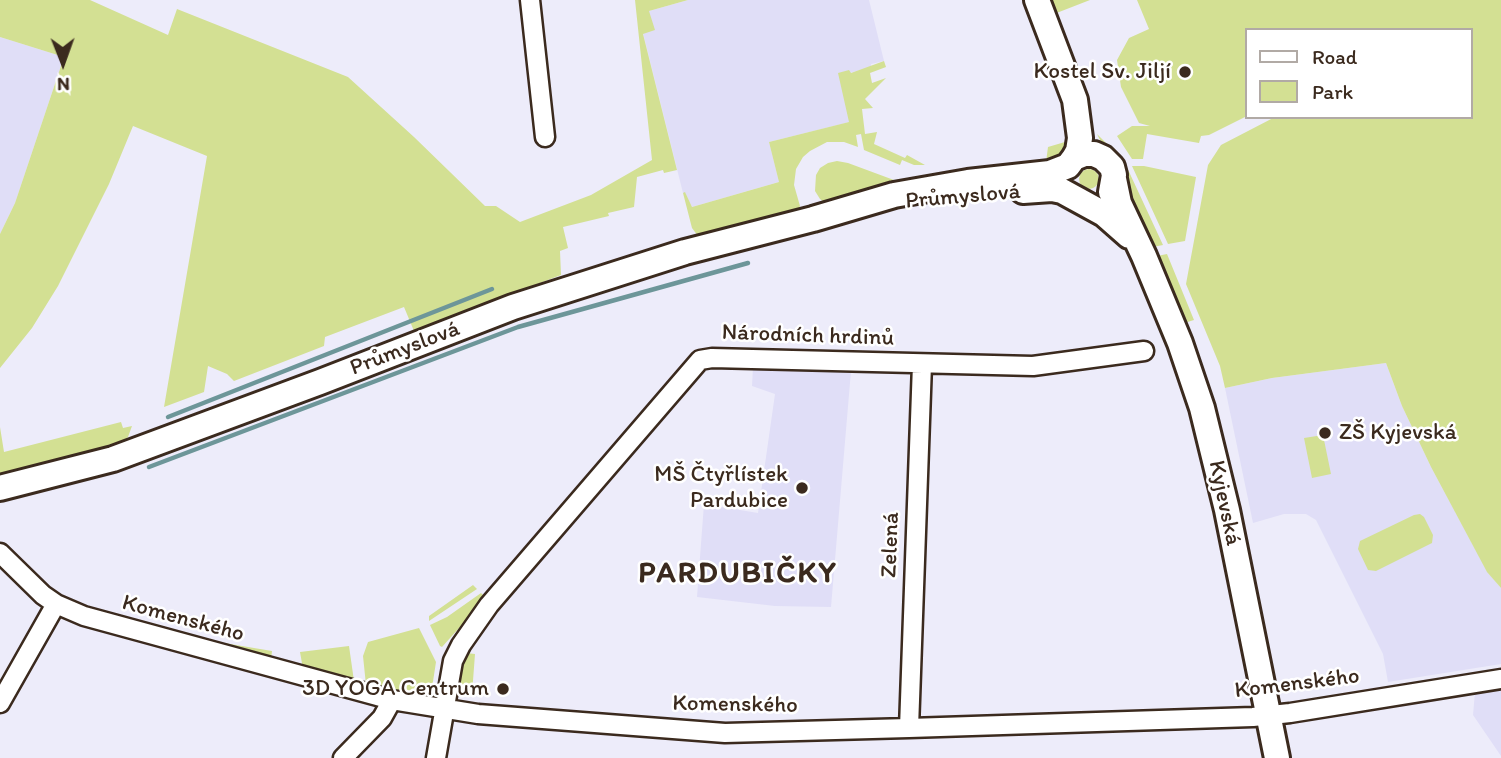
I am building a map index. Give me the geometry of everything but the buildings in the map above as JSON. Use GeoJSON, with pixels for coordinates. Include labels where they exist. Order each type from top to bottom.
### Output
{"type":"FeatureCollection","features":[{"type":"Feature","properties":{"kind":"main road","name":"Kyjevská"},"geometry":{"type":"LineString","coordinates":[[1037,0],[1075,100],[1080,145],[1071,162]]}},
{"type":"Feature","properties":{"kind":"main road","name":"Kyjevská"},"geometry":{"type":"LineString","coordinates":[[1061,60],[1083,105],[1097,149],[1111,170],[1119,203],[1180,343],[1202,408],[1227,510],[1277,758]]}},
{"type":"Feature","properties":{"kind":"main road"},"geometry":{"type":"LineString","coordinates":[[1084,154],[1094,154],[1111,170],[1110,193],[1093,204],[1077,200],[1065,184],[1064,175],[1071,162],[1084,154]]}},
{"type":"Feature","properties":{"kind":"main road","name":"Průmyslová"},"geometry":{"type":"LineString","coordinates":[[0,488],[125,455],[513,307],[685,252],[894,195],[968,182],[1050,173],[1071,162]]}},
{"type":"Feature","properties":{"kind":"main road","name":"Průmyslová"},"geometry":{"type":"LineString","coordinates":[[813,219],[965,193],[1052,189],[1077,200]]}},
{"type":"Feature","properties":{"kind":"main road","name":"Kyjevská"},"geometry":{"type":"LineString","coordinates":[[1077,200],[1119,225],[1144,256]]}},
{"type":"Feature","properties":{"kind":"street"},"geometry":{"type":"LineString","coordinates":[[530,0],[545,137]]}},
{"type":"Feature","properties":{"kind":"street","name":"Národních hrdinů"},"geometry":{"type":"LineString","coordinates":[[436,758],[453,661],[461,645],[480,618],[690,368],[700,360],[712,358],[1033,366],[1144,351]]}},
{"type":"Feature","properties":{"kind":"street","name":"Zelená"},"geometry":{"type":"LineString","coordinates":[[909,728],[922,364]]}},
{"type":"Feature","properties":{"kind":"street","name":"Komenského"},"geometry":{"type":"LineString","coordinates":[[0,553],[26,581],[56,604],[105,623],[391,700],[445,710],[725,733],[909,728],[1268,715],[1501,680]]}},
{"type":"Feature","properties":{"kind":"street"},"geometry":{"type":"LineString","coordinates":[[0,703],[56,604]]}},
{"type":"Feature","properties":{"kind":"street"},"geometry":{"type":"LineString","coordinates":[[343,758],[382,718],[391,700]]}},
{"type":"Feature","properties":{"kind":"shaded area"},"geometry":{"type":"Polygon","coordinates":[[[688,0],[869,0],[884,61],[850,73],[850,122],[769,142],[779,182],[692,207],[683,193],[643,33],[649,11],[688,0]]]}},
{"type":"Feature","properties":{"kind":"shaded area"},"geometry":{"type":"Polygon","coordinates":[[[0,37],[64,57],[15,203],[0,234],[0,37]]]}},
{"type":"Feature","properties":{"kind":"shaded area"},"geometry":{"type":"Polygon","coordinates":[[[1386,363],[1402,406],[1431,467],[1487,571],[1501,588],[1501,664],[1388,682],[1383,654],[1316,520],[1306,514],[1284,514],[1253,523],[1225,388],[1272,378],[1386,363]]]}},
{"type":"Feature","properties":{"kind":"shaded area","name":"MŠ Čtyřlístek Pardubice"},"geometry":{"type":"Polygon","coordinates":[[[753,367],[851,371],[831,607],[775,606],[697,597],[704,504],[758,513],[775,394],[752,386],[753,367]]]}},
{"type":"Feature","properties":{"kind":"shaded area"},"geometry":{"type":"Polygon","coordinates":[[[1501,688],[1501,756],[1473,715],[1475,692],[1501,688]]]}},
{"type":"Feature","properties":{"kind":"green space"},"geometry":{"type":"Polygon","coordinates":[[[0,0],[90,0],[168,35],[177,9],[348,77],[485,206],[496,206],[520,222],[591,195],[652,160],[635,0],[688,0],[649,11],[655,30],[643,34],[677,170],[664,173],[663,170],[637,177],[634,207],[563,227],[568,248],[560,251],[561,275],[414,331],[404,307],[325,337],[324,346],[234,381],[227,374],[208,366],[204,392],[164,407],[207,156],[133,126],[109,184],[58,286],[32,328],[0,368],[0,234],[15,203],[64,57],[0,37],[0,0]]]}},
{"type":"Feature","properties":{"kind":"green space"},"geometry":{"type":"Polygon","coordinates":[[[1049,0],[1090,0],[1054,14],[1049,0]]]}},
{"type":"Feature","properties":{"kind":"green space"},"geometry":{"type":"Polygon","coordinates":[[[1137,0],[1501,0],[1501,588],[1487,572],[1431,467],[1402,406],[1386,363],[1272,378],[1225,388],[1220,366],[1186,284],[1208,165],[1221,145],[1271,119],[1473,119],[1473,28],[1246,28],[1246,116],[1209,135],[1201,136],[1199,143],[1147,134],[1143,159],[1132,159],[1117,136],[1132,126],[1150,126],[1139,123],[1121,87],[1117,60],[1129,38],[1149,29],[1137,0]]]}},
{"type":"Feature","properties":{"kind":"green space"},"geometry":{"type":"Polygon","coordinates":[[[884,61],[886,67],[870,73],[872,83],[886,78],[865,99],[873,108],[862,109],[865,134],[877,132],[874,144],[905,158],[907,155],[925,165],[914,165],[902,160],[900,165],[864,150],[861,134],[856,135],[858,147],[844,142],[827,142],[803,157],[796,169],[794,185],[800,206],[797,212],[698,236],[692,228],[683,193],[685,192],[692,207],[779,182],[769,142],[849,122],[838,73],[849,70],[851,73],[884,61]]]}},
{"type":"Feature","properties":{"kind":"green space"},"geometry":{"type":"Polygon","coordinates":[[[1097,134],[1124,161],[1163,245],[1153,247],[1097,134]]]}},
{"type":"Feature","properties":{"kind":"green space"},"geometry":{"type":"Polygon","coordinates":[[[1075,139],[1062,155],[1046,162],[1048,147],[1075,139]]]}},
{"type":"Feature","properties":{"kind":"green space"},"geometry":{"type":"Polygon","coordinates":[[[837,161],[902,183],[829,203],[824,202],[815,191],[816,175],[820,168],[837,161]]]}},
{"type":"Feature","properties":{"kind":"green space"},"geometry":{"type":"Polygon","coordinates":[[[1132,166],[1196,177],[1185,241],[1168,244],[1132,166]]]}},
{"type":"Feature","properties":{"kind":"green space"},"geometry":{"type":"Polygon","coordinates":[[[1089,169],[1096,172],[1099,179],[1096,186],[1089,189],[1082,186],[1079,179],[1082,172],[1089,169]]]}},
{"type":"Feature","properties":{"kind":"green space"},"geometry":{"type":"Polygon","coordinates":[[[1167,254],[1194,320],[1181,324],[1157,256],[1167,254]]]}},
{"type":"Feature","properties":{"kind":"green space"},"geometry":{"type":"Polygon","coordinates":[[[121,422],[123,428],[132,426],[128,437],[123,441],[0,474],[0,427],[4,452],[121,422]]]}},
{"type":"Feature","properties":{"kind":"green space"},"geometry":{"type":"Polygon","coordinates":[[[1323,435],[1331,474],[1312,478],[1304,438],[1323,435]]]}},
{"type":"Feature","properties":{"kind":"green space"},"geometry":{"type":"Polygon","coordinates":[[[1420,514],[1433,535],[1432,543],[1376,571],[1368,570],[1358,549],[1360,541],[1420,514]]]}},
{"type":"Feature","properties":{"kind":"green space"},"geometry":{"type":"Polygon","coordinates":[[[473,585],[477,589],[429,621],[429,616],[473,585]]]}},
{"type":"Feature","properties":{"kind":"green space"},"geometry":{"type":"Polygon","coordinates":[[[481,593],[486,598],[442,647],[440,646],[430,625],[447,617],[481,593]]]}},
{"type":"Feature","properties":{"kind":"green space"},"geometry":{"type":"Polygon","coordinates":[[[419,628],[436,662],[432,688],[419,695],[366,685],[363,656],[368,642],[419,628]]]}},
{"type":"Feature","properties":{"kind":"green space"},"geometry":{"type":"Polygon","coordinates":[[[224,643],[272,651],[271,659],[223,646],[224,643]]]}},
{"type":"Feature","properties":{"kind":"green space"},"geometry":{"type":"Polygon","coordinates":[[[349,646],[354,681],[303,669],[300,652],[349,646]]]}},
{"type":"Feature","properties":{"kind":"green space"},"geometry":{"type":"Polygon","coordinates":[[[466,653],[475,654],[472,694],[465,694],[461,687],[460,678],[466,653]]]}},
{"type":"Feature","properties":{"kind":"waterway"},"geometry":{"type":"LineString","coordinates":[[149,467],[518,327],[748,263]]}},
{"type":"Feature","properties":{"kind":"waterway"},"geometry":{"type":"LineString","coordinates":[[168,417],[492,289]]}},
{"type":"Feature","properties":{"kind":"place","name":"Kostel Sv. Jiljí"},"geometry":{"type":"Point","coordinates":[1185,72]}},
{"type":"Feature","properties":{"kind":"place","name":"ZŠ Kyjevská"},"geometry":{"type":"Point","coordinates":[1325,433]}},
{"type":"Feature","properties":{"kind":"place","name":"MŠ Čtyřlístek Pardubice"},"geometry":{"type":"Point","coordinates":[802,488]}},
{"type":"Feature","properties":{"kind":"place","name":"3D YOGA Centrum"},"geometry":{"type":"Point","coordinates":[503,689]}},
{"type":"Feature","properties":{"kind":"district","name":"PARDUBIČKY"},"geometry":{"type":"Point","coordinates":[738,574]}}]}
